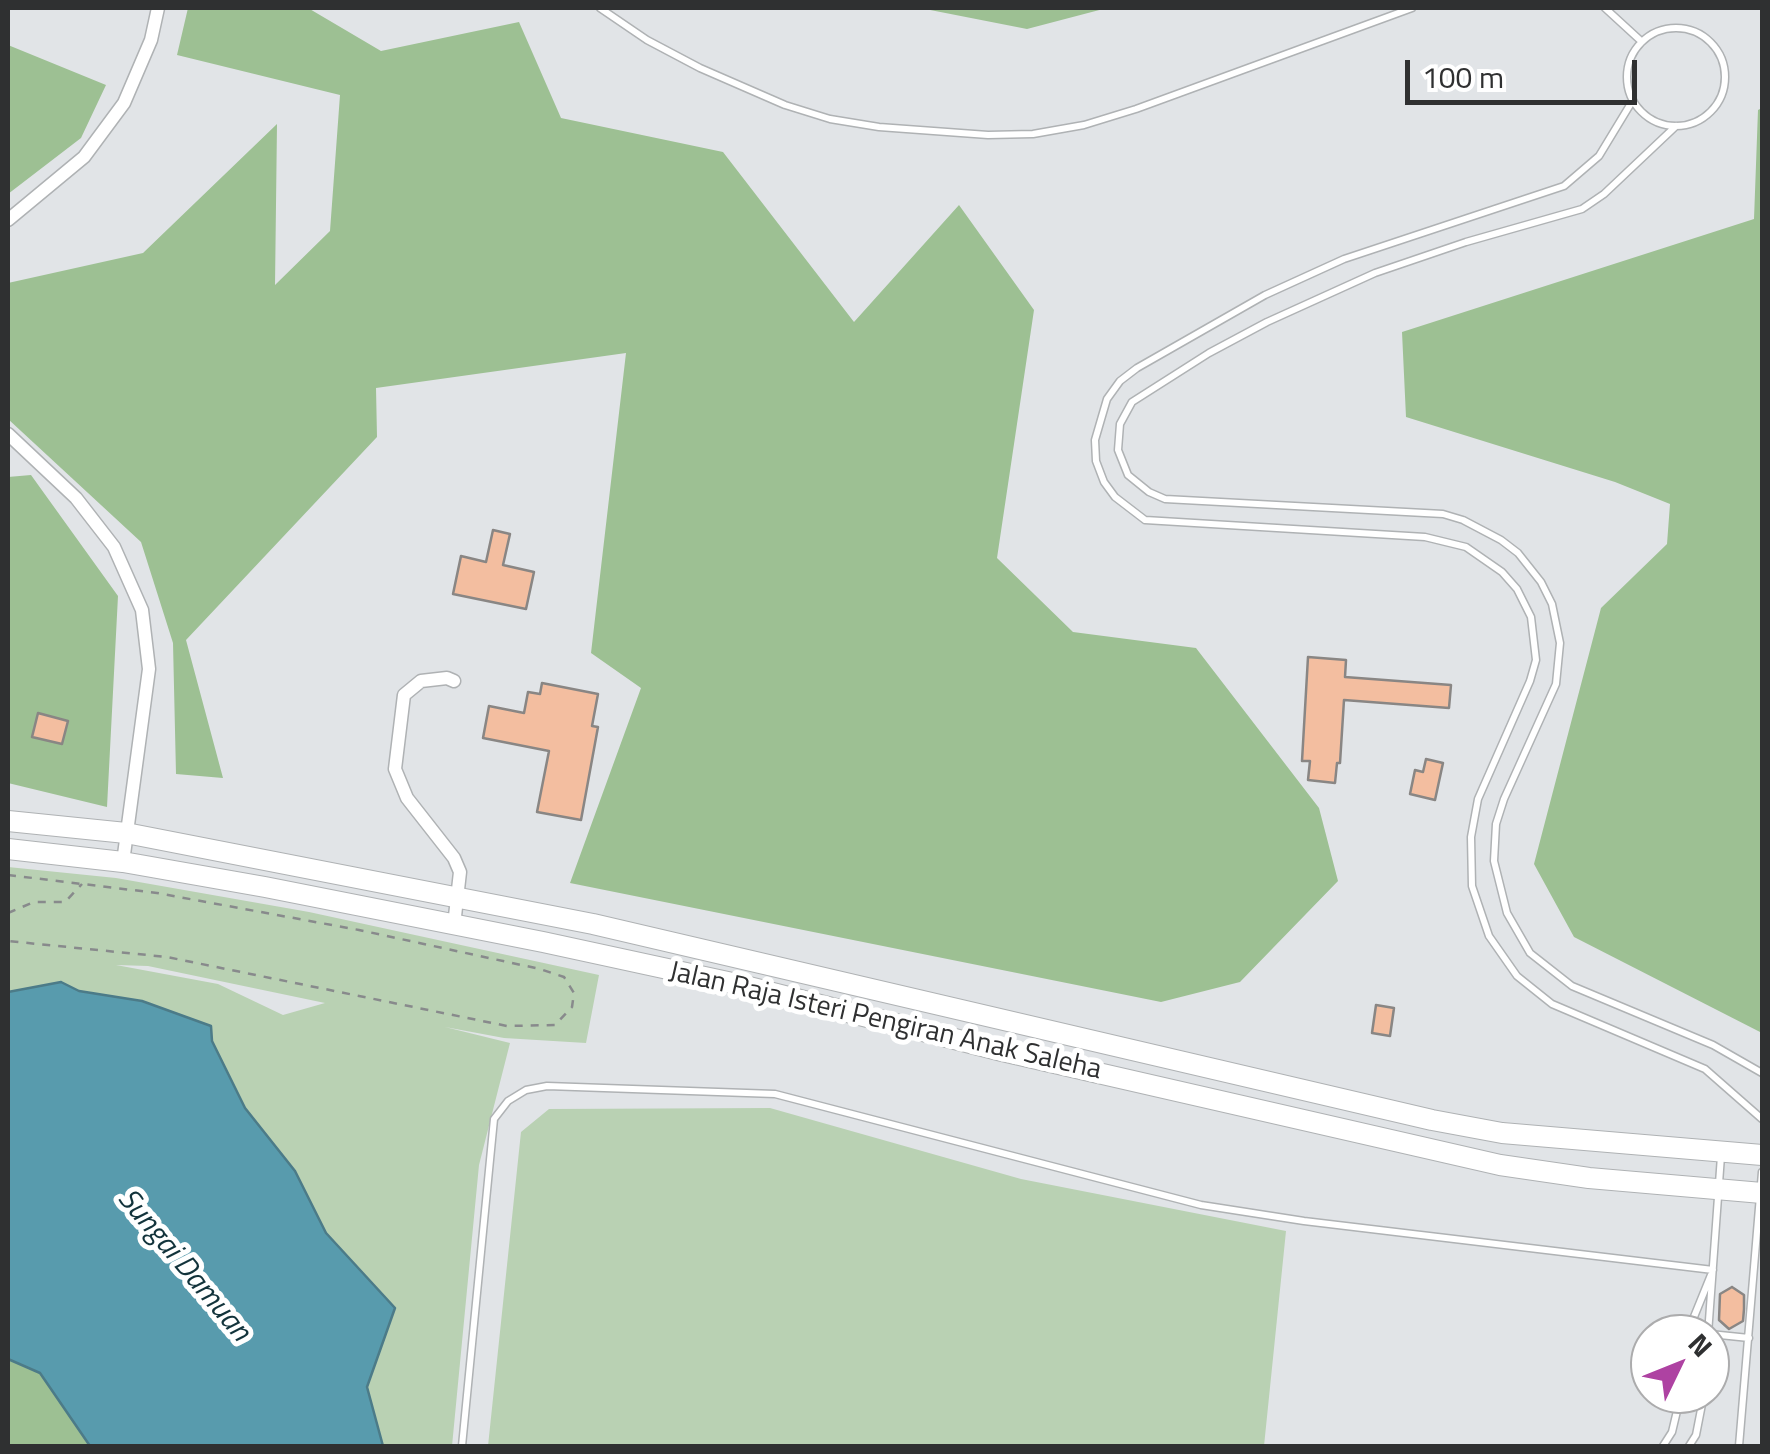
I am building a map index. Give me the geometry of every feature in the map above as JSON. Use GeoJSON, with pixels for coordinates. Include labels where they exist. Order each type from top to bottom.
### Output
{"type":"FeatureCollection","features":[{"type":"Feature","properties":{"kind":"main road","name":"Jalan Raja Isteri Pengiran Anak Saleha"},"geometry":{"type":"LineString","coordinates":[[8,820],[126,834],[457,895],[1432,1120],[1502,1133],[1762,1156]]}},
{"type":"Feature","properties":{"kind":"main road","name":"Jalan Raja Isteri Pengiran Anak Saleha"},"geometry":{"type":"LineString","coordinates":[[8,849],[123,862],[737,984],[1002,1051],[1500,1166],[1762,1193]]}},
{"type":"Feature","properties":{"kind":"street"},"geometry":{"type":"LineString","coordinates":[[8,220],[84,156],[124,103],[152,40],[158,8]]}},
{"type":"Feature","properties":{"kind":"street"},"geometry":{"type":"LineString","coordinates":[[8,434],[76,498],[114,546],[142,610],[148,669],[123,862]]}},
{"type":"Feature","properties":{"kind":"street"},"geometry":{"type":"LineString","coordinates":[[454,681],[421,681],[404,695],[395,768],[407,798],[454,858],[460,872],[454,925]]}},
{"type":"Feature","properties":{"kind":"lane"},"geometry":{"type":"LineString","coordinates":[[600,8],[687,61],[785,105],[863,124],[935,133],[988,134],[1033,134],[1118,115],[1412,8]]}},
{"type":"Feature","properties":{"kind":"lane"},"geometry":{"type":"LineString","coordinates":[[1605,8],[1641,42]]}},
{"type":"Feature","properties":{"kind":"lane"},"geometry":{"type":"LineString","coordinates":[[1669,28],[1700,34],[1721,58],[1723,90],[1716,104],[1692,123],[1676,126],[1650,119],[1632,100],[1627,69],[1632,54],[1654,32],[1669,28]]}},
{"type":"Feature","properties":{"kind":"lane"},"geometry":{"type":"LineString","coordinates":[[1632,100],[1599,156],[1564,186],[1344,259],[1236,310],[1136,368],[1107,399],[1094,440],[1096,462],[1115,496],[1145,520],[1436,538],[1466,547],[1502,572],[1517,589],[1531,617],[1536,660],[1478,799],[1470,837],[1472,886],[1490,936],[1517,976],[1552,1004],[1705,1070],[1762,1119]]}},
{"type":"Feature","properties":{"kind":"lane"},"geometry":{"type":"LineString","coordinates":[[1676,126],[1604,194],[1582,209],[1375,273],[1267,322],[1209,354],[1132,402],[1120,424],[1118,450],[1128,475],[1165,499],[1443,514],[1501,540],[1518,554],[1541,582],[1552,604],[1560,643],[1556,684],[1496,824],[1494,861],[1507,913],[1530,953],[1572,986],[1713,1045],[1762,1073]]}},
{"type":"Feature","properties":{"kind":"lane"},"geometry":{"type":"LineString","coordinates":[[462,1446],[494,1119],[508,1101],[526,1090],[548,1086],[775,1094],[1202,1205],[1304,1221],[1713,1270]]}},
{"type":"Feature","properties":{"kind":"lane"},"geometry":{"type":"LineString","coordinates":[[1710,1314],[1721,1152]]}},
{"type":"Feature","properties":{"kind":"lane"},"geometry":{"type":"LineString","coordinates":[[1739,1446],[1759,1274],[1762,1172]]}},
{"type":"Feature","properties":{"kind":"lane"},"geometry":{"type":"LineString","coordinates":[[1695,1314],[1713,1270]]}},
{"type":"Feature","properties":{"kind":"lane"},"geometry":{"type":"LineString","coordinates":[[1730,1336],[1749,1338]]}},
{"type":"Feature","properties":{"kind":"lane"},"geometry":{"type":"LineString","coordinates":[[1663,1446],[1676,1414]]}},
{"type":"Feature","properties":{"kind":"lane"},"geometry":{"type":"LineString","coordinates":[[1689,1446],[1696,1435],[1700,1414]]}},
{"type":"Feature","properties":{"kind":"path"},"geometry":{"type":"LineString","coordinates":[[8,876],[83,883],[340,926],[540,969],[564,976],[574,993],[572,1007],[555,1024],[507,1026],[167,957],[8,941]]}},
{"type":"Feature","properties":{"kind":"path"},"geometry":{"type":"LineString","coordinates":[[8,913],[34,902],[65,902],[83,883]]}},
{"type":"Feature","properties":{"kind":"green space"},"geometry":{"type":"Polygon","coordinates":[[[188,8],[308,8],[381,51],[519,22],[561,118],[723,152],[854,322],[959,205],[1034,310],[997,558],[1073,632],[1196,648],[1319,808],[1338,881],[1240,982],[1161,1002],[570,883],[641,688],[591,653],[626,353],[376,388],[377,437],[186,640],[223,778],[176,774],[173,643],[141,542],[8,419],[8,283],[143,253],[277,124],[275,285],[330,231],[340,95],[177,55],[188,8]]]}},
{"type":"Feature","properties":{"kind":"green space"},"geometry":{"type":"Polygon","coordinates":[[[920,8],[1107,8],[1027,29],[920,8]]]}},
{"type":"Feature","properties":{"kind":"green space"},"geometry":{"type":"Polygon","coordinates":[[[8,45],[106,85],[81,138],[8,194],[8,45]]]}},
{"type":"Feature","properties":{"kind":"green space"},"geometry":{"type":"Polygon","coordinates":[[[1762,108],[1762,1033],[1574,937],[1534,864],[1601,608],[1667,544],[1670,504],[1615,482],[1406,417],[1402,332],[1754,219],[1758,110],[1762,108]]]}},
{"type":"Feature","properties":{"kind":"green space"},"geometry":{"type":"Polygon","coordinates":[[[31,475],[118,596],[107,807],[8,783],[8,477],[31,475]]]}},
{"type":"Feature","properties":{"kind":"green space"},"geometry":{"type":"Polygon","coordinates":[[[8,867],[116,878],[309,912],[599,975],[586,1043],[504,1038],[445,1027],[510,1043],[479,1165],[452,1446],[383,1446],[367,1387],[395,1308],[326,1233],[295,1171],[245,1109],[212,1041],[142,1001],[79,991],[61,982],[8,992],[8,867]],[[116,965],[218,984],[283,1015],[325,1003],[148,966],[116,965]]]}},
{"type":"Feature","properties":{"kind":"green space"},"geometry":{"type":"Polygon","coordinates":[[[770,1108],[1021,1179],[1286,1231],[1264,1446],[488,1446],[521,1132],[549,1109],[770,1108]]]}},
{"type":"Feature","properties":{"kind":"green space"},"geometry":{"type":"Polygon","coordinates":[[[8,1359],[40,1373],[90,1446],[8,1446],[8,1359]]]}},
{"type":"Feature","properties":{"kind":"water","name":"Sungai Damuan"},"geometry":{"type":"Polygon","coordinates":[[[61,982],[79,991],[142,1001],[211,1026],[212,1041],[245,1108],[295,1171],[326,1233],[395,1308],[367,1387],[383,1446],[90,1446],[40,1373],[8,1359],[8,992],[61,982]]]}},
{"type":"Feature","properties":{"kind":"building"},"geometry":{"type":"Polygon","coordinates":[[[493,530],[510,534],[503,565],[534,572],[526,609],[453,594],[461,556],[486,562],[493,530]]]}},
{"type":"Feature","properties":{"kind":"building"},"geometry":{"type":"Polygon","coordinates":[[[1308,657],[1346,660],[1345,677],[1451,685],[1449,708],[1344,700],[1335,783],[1308,780],[1310,761],[1302,761],[1308,657]]]}},
{"type":"Feature","properties":{"kind":"building"},"geometry":{"type":"Polygon","coordinates":[[[542,683],[598,694],[592,726],[598,727],[581,820],[537,812],[549,751],[483,738],[489,706],[524,713],[528,692],[540,694],[542,683]]]}},
{"type":"Feature","properties":{"kind":"building"},"geometry":{"type":"Polygon","coordinates":[[[38,713],[68,721],[62,744],[32,737],[38,713]]]}},
{"type":"Feature","properties":{"kind":"building"},"geometry":{"type":"Polygon","coordinates":[[[1426,759],[1443,763],[1435,800],[1410,794],[1415,770],[1423,772],[1426,759]]]}},
{"type":"Feature","properties":{"kind":"building"},"geometry":{"type":"Polygon","coordinates":[[[1376,1005],[1394,1008],[1390,1036],[1372,1033],[1376,1005]]]}},
{"type":"Feature","properties":{"kind":"building"},"geometry":{"type":"Polygon","coordinates":[[[1732,1287],[1744,1295],[1743,1321],[1730,1328],[1730,1314],[1719,1314],[1720,1294],[1732,1287]]]}}]}
